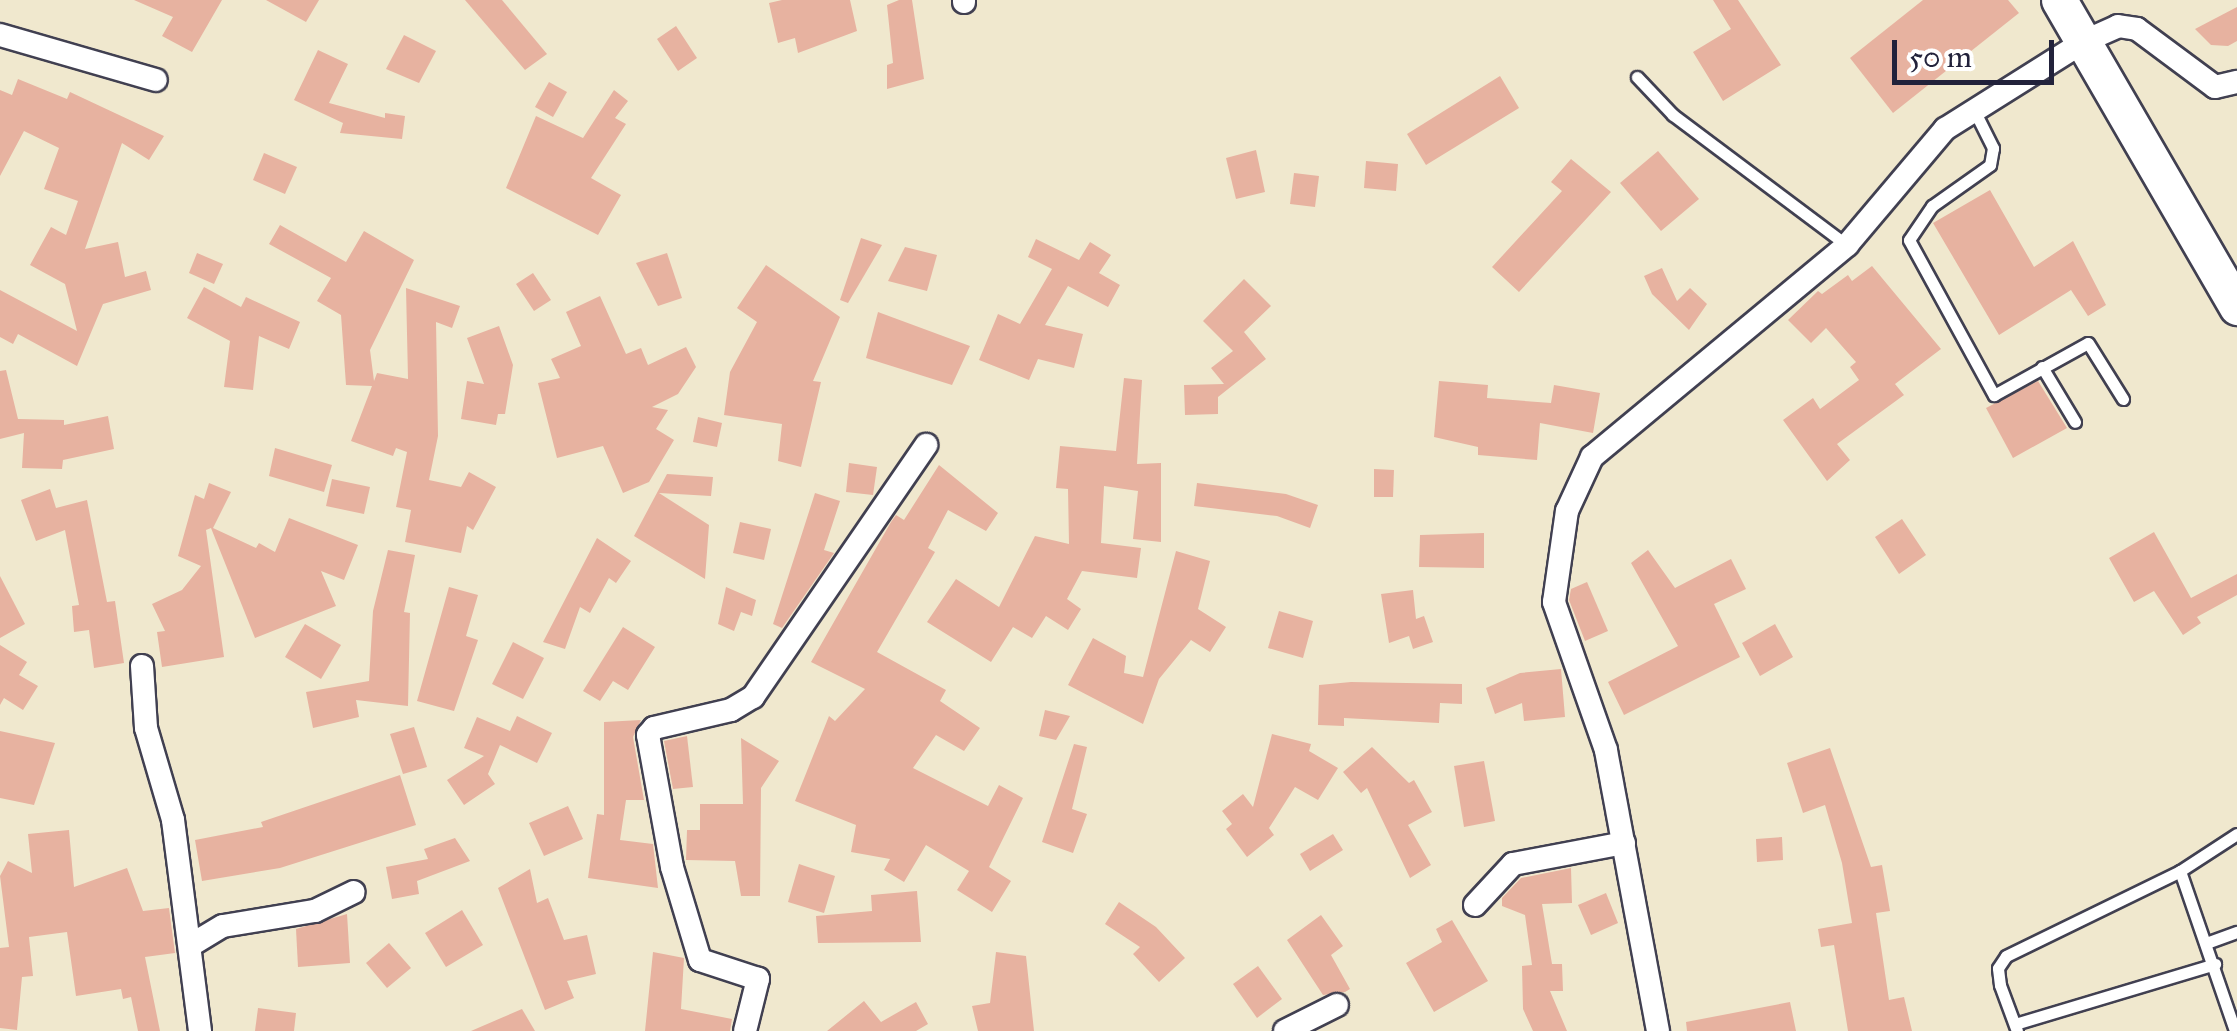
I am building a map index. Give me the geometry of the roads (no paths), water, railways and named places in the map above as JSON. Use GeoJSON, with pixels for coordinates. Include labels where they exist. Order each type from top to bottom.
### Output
{"type":"FeatureCollection","features":[{"type":"Feature","properties":{"kind":"main road"},"geometry":{"type":"LineString","coordinates":[[2058,0],[2237,307]]}},
{"type":"Feature","properties":{"kind":"street"},"geometry":{"type":"LineString","coordinates":[[1658,1031],[1601,731],[1554,602],[1574,490],[1612,435],[1847,245],[1945,129],[1972,108],[2085,41],[2118,26],[2138,29],[2215,87],[2237,82]]}},
{"type":"Feature","properties":{"kind":"street"},"geometry":{"type":"LineString","coordinates":[[0,36],[156,80]]}},
{"type":"Feature","properties":{"kind":"street"},"geometry":{"type":"LineString","coordinates":[[745,1031],[758,979],[700,960],[672,867],[648,736],[654,728],[731,710],[753,697],[926,444]]}},
{"type":"Feature","properties":{"kind":"street"},"geometry":{"type":"LineString","coordinates":[[142,666],[146,728],[173,820],[200,1031]]}},
{"type":"Feature","properties":{"kind":"street"},"geometry":{"type":"LineString","coordinates":[[1475,905],[1513,864],[1624,843]]}},
{"type":"Feature","properties":{"kind":"street"},"geometry":{"type":"LineString","coordinates":[[191,945],[223,926],[315,912],[354,892]]}},
{"type":"Feature","properties":{"kind":"street"},"geometry":{"type":"LineString","coordinates":[[1285,1031],[1337,1005]]}},
{"type":"Feature","properties":{"kind":"lane"},"geometry":{"type":"LineString","coordinates":[[1636,77],[1673,115],[1847,245]]}},
{"type":"Feature","properties":{"kind":"lane"},"geometry":{"type":"LineString","coordinates":[[1972,108],[1993,148],[1990,165],[1932,206],[1908,240],[1994,396],[2088,342],[2123,399]]}},
{"type":"Feature","properties":{"kind":"lane"},"geometry":{"type":"LineString","coordinates":[[2042,367],[2075,422]]}},
{"type":"Feature","properties":{"kind":"lane"},"geometry":{"type":"LineString","coordinates":[[2215,964],[2016,1028],[1998,968],[2006,956],[2180,870],[2237,834]]}},
{"type":"Feature","properties":{"kind":"lane"},"geometry":{"type":"LineString","coordinates":[[2180,870],[2209,942],[2235,1031]]}},
{"type":"Feature","properties":{"kind":"lane"},"geometry":{"type":"LineString","coordinates":[[2209,942],[2237,932]]}}]}
